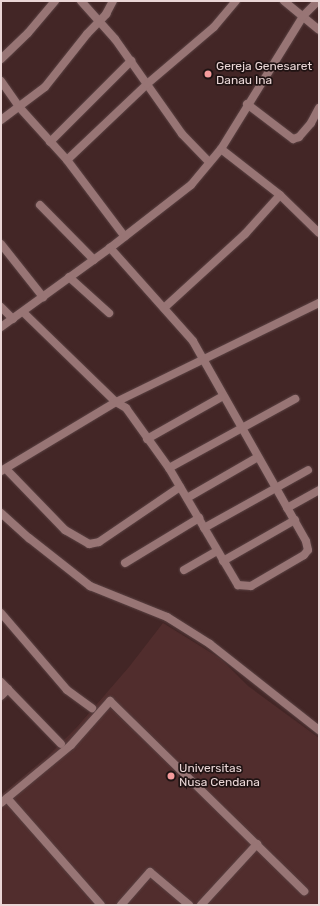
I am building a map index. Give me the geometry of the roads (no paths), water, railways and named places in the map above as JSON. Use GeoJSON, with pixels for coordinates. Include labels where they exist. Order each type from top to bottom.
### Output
{"type":"FeatureCollection","features":[{"type":"Feature","properties":{"kind":"street"},"geometry":{"type":"LineString","coordinates":[[1,59],[28,33],[55,1]]}},
{"type":"Feature","properties":{"kind":"street"},"geometry":{"type":"LineString","coordinates":[[80,1],[99,20],[131,61],[182,134],[209,162]]}},
{"type":"Feature","properties":{"kind":"street"},"geometry":{"type":"LineString","coordinates":[[1,120],[20,108],[56,75],[99,20],[106,14],[113,1]]}},
{"type":"Feature","properties":{"kind":"street"},"geometry":{"type":"LineString","coordinates":[[67,160],[147,84],[214,27],[236,1]]}},
{"type":"Feature","properties":{"kind":"street"},"geometry":{"type":"LineString","coordinates":[[284,1],[319,30]]}},
{"type":"Feature","properties":{"kind":"street"},"geometry":{"type":"LineString","coordinates":[[1,327],[176,199],[221,148],[303,16],[318,1]]}},
{"type":"Feature","properties":{"kind":"street"},"geometry":{"type":"LineString","coordinates":[[50,142],[131,61]]}},
{"type":"Feature","properties":{"kind":"street"},"geometry":{"type":"LineString","coordinates":[[1,81],[20,108],[67,160],[125,237]]}},
{"type":"Feature","properties":{"kind":"street"},"geometry":{"type":"LineString","coordinates":[[247,104],[293,139],[303,132],[319,109]]}},
{"type":"Feature","properties":{"kind":"street"},"geometry":{"type":"LineString","coordinates":[[221,148],[280,195],[319,233]]}},
{"type":"Feature","properties":{"kind":"street"},"geometry":{"type":"LineString","coordinates":[[164,308],[245,234],[280,195]]}},
{"type":"Feature","properties":{"kind":"street"},"geometry":{"type":"LineString","coordinates":[[40,205],[94,260]]}},
{"type":"Feature","properties":{"kind":"street"},"geometry":{"type":"LineString","coordinates":[[1,244],[43,297]]}},
{"type":"Feature","properties":{"kind":"street"},"geometry":{"type":"LineString","coordinates":[[23,312],[116,402],[126,408],[169,468],[236,583],[242,587],[251,586],[307,553],[306,541],[295,520],[186,333],[110,248]]}},
{"type":"Feature","properties":{"kind":"street"},"geometry":{"type":"LineString","coordinates":[[69,277],[109,313]]}},
{"type":"Feature","properties":{"kind":"street"},"geometry":{"type":"LineString","coordinates":[[180,486],[99,542],[89,544],[65,530],[4,470],[116,402],[319,303]]}},
{"type":"Feature","properties":{"kind":"street"},"geometry":{"type":"LineString","coordinates":[[1,307],[13,319]]}},
{"type":"Feature","properties":{"kind":"street"},"geometry":{"type":"LineString","coordinates":[[147,439],[224,396]]}},
{"type":"Feature","properties":{"kind":"street"},"geometry":{"type":"LineString","coordinates":[[169,468],[295,399]]}},
{"type":"Feature","properties":{"kind":"street"},"geometry":{"type":"LineString","coordinates":[[187,498],[258,457]]}},
{"type":"Feature","properties":{"kind":"street"},"geometry":{"type":"LineString","coordinates":[[204,528],[308,470]]}},
{"type":"Feature","properties":{"kind":"street"},"geometry":{"type":"LineString","coordinates":[[287,508],[319,490]]}},
{"type":"Feature","properties":{"kind":"street"},"geometry":{"type":"LineString","coordinates":[[1,513],[90,586],[167,617],[218,650],[319,730]]}},
{"type":"Feature","properties":{"kind":"street"},"geometry":{"type":"LineString","coordinates":[[125,563],[199,518]]}},
{"type":"Feature","properties":{"kind":"street"},"geometry":{"type":"LineString","coordinates":[[223,561],[295,520]]}},
{"type":"Feature","properties":{"kind":"street"},"geometry":{"type":"LineString","coordinates":[[184,570],[217,551]]}},
{"type":"Feature","properties":{"kind":"street"},"geometry":{"type":"LineString","coordinates":[[1,613],[67,690],[92,708]]}},
{"type":"Feature","properties":{"kind":"street"},"geometry":{"type":"LineString","coordinates":[[1,682],[61,744]]}},
{"type":"Feature","properties":{"kind":"street"},"geometry":{"type":"LineString","coordinates":[[1,696],[8,689]]}},
{"type":"Feature","properties":{"kind":"street"},"geometry":{"type":"LineString","coordinates":[[101,905],[4,801],[70,744],[110,701],[304,891]]}},
{"type":"Feature","properties":{"kind":"street"},"geometry":{"type":"LineString","coordinates":[[201,905],[257,844]]}},
{"type":"Feature","properties":{"kind":"street"},"geometry":{"type":"LineString","coordinates":[[121,905],[150,872],[188,905]]}},
{"type":"Feature","properties":{"kind":"place","name":"Gereja Genesaret Danau Ina"},"geometry":{"type":"Point","coordinates":[208,74]}},
{"type":"Feature","properties":{"kind":"place","name":"Universitas Nusa Cendana"},"geometry":{"type":"Point","coordinates":[171,776]}}]}
